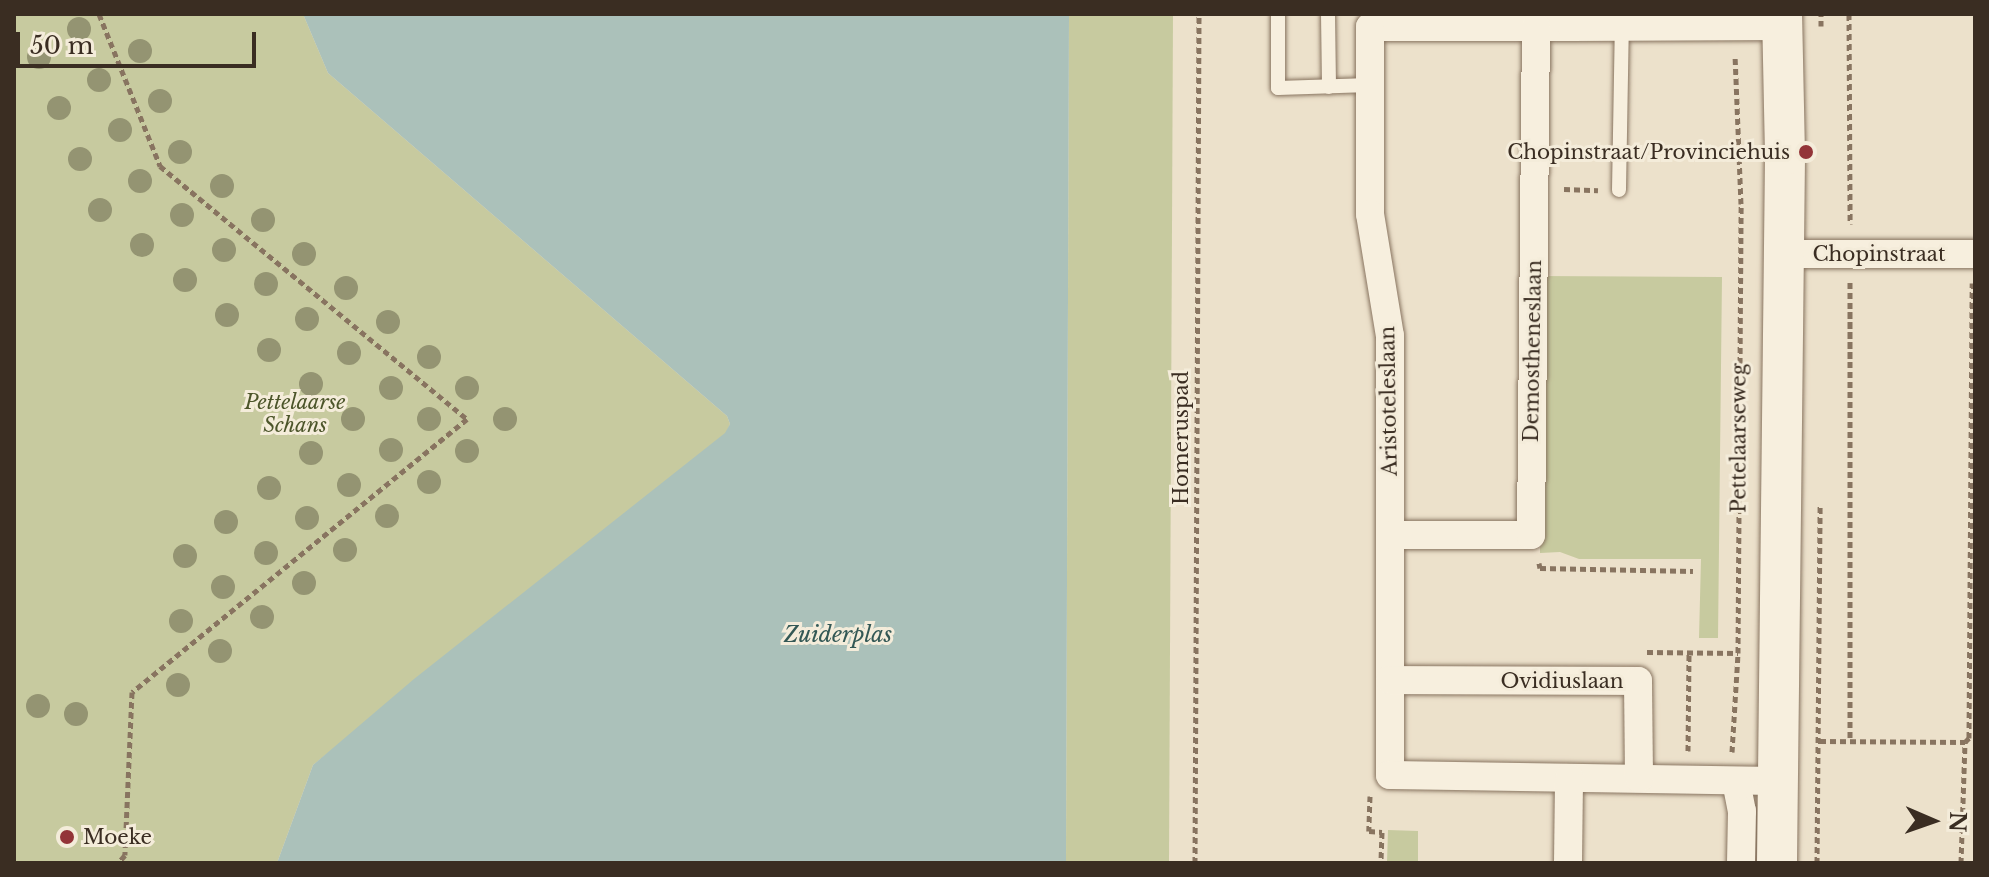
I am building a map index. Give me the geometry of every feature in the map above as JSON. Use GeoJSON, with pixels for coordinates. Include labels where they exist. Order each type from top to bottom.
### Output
{"type":"FeatureCollection","features":[{"type":"Feature","properties":{"kind":"street"},"geometry":{"type":"LineString","coordinates":[[1370,21],[1492,20],[1536,27],[1572,20],[1622,26],[1782,20]]}},
{"type":"Feature","properties":{"kind":"street","name":"Pettelaarseweg"},"geometry":{"type":"LineString","coordinates":[[1777,863],[1782,20]]}},
{"type":"Feature","properties":{"kind":"street","name":"Aristoteleslaan"},"geometry":{"type":"LineString","coordinates":[[1370,21],[1370,214],[1390,336],[1390,775]]}},
{"type":"Feature","properties":{"kind":"street","name":"Demostheneslaan"},"geometry":{"type":"LineString","coordinates":[[1531,535],[1536,27]]}},
{"type":"Feature","properties":{"kind":"street","name":"Chopinstraat"},"geometry":{"type":"LineString","coordinates":[[1783,254],[1973,254]]}},
{"type":"Feature","properties":{"kind":"street"},"geometry":{"type":"LineString","coordinates":[[1391,535],[1531,535]]}},
{"type":"Feature","properties":{"kind":"street","name":"Ovidiuslaan"},"geometry":{"type":"LineString","coordinates":[[1390,680],[1638,681],[1639,778]]}},
{"type":"Feature","properties":{"kind":"street"},"geometry":{"type":"LineString","coordinates":[[1390,775],[1777,781]]}},
{"type":"Feature","properties":{"kind":"street"},"geometry":{"type":"LineString","coordinates":[[1568,863],[1569,778]]}},
{"type":"Feature","properties":{"kind":"street"},"geometry":{"type":"LineString","coordinates":[[1736,781],[1742,811],[1741,863]]}},
{"type":"Feature","properties":{"kind":"lane"},"geometry":{"type":"LineString","coordinates":[[1278,14],[1278,88],[1370,85]]}},
{"type":"Feature","properties":{"kind":"lane"},"geometry":{"type":"LineString","coordinates":[[1328,14],[1329,87]]}},
{"type":"Feature","properties":{"kind":"lane"},"geometry":{"type":"LineString","coordinates":[[1619,190],[1622,26]]}},
{"type":"Feature","properties":{"kind":"path"},"geometry":{"type":"LineString","coordinates":[[99,14],[160,166],[467,419],[132,692],[125,855],[118,863]]}},
{"type":"Feature","properties":{"kind":"path","name":"Homeruspad"},"geometry":{"type":"LineString","coordinates":[[1195,863],[1199,14]]}},
{"type":"Feature","properties":{"kind":"path"},"geometry":{"type":"LineString","coordinates":[[1849,14],[1850,741]]}},
{"type":"Feature","properties":{"kind":"path","name":"Pettelaarseweg"},"geometry":{"type":"LineString","coordinates":[[1736,781],[1731,749],[1738,653],[1741,204],[1732,67],[1741,20]]}},
{"type":"Feature","properties":{"kind":"path"},"geometry":{"type":"LineString","coordinates":[[1535,189],[1619,190]]}},
{"type":"Feature","properties":{"kind":"path"},"geometry":{"type":"LineString","coordinates":[[1961,863],[1965,742],[1969,738],[1972,714],[1973,254]]}},
{"type":"Feature","properties":{"kind":"path"},"geometry":{"type":"LineString","coordinates":[[1531,535],[1540,568],[1693,571]]}},
{"type":"Feature","properties":{"kind":"path"},"geometry":{"type":"LineString","coordinates":[[1638,681],[1643,652],[1738,653]]}},
{"type":"Feature","properties":{"kind":"path"},"geometry":{"type":"LineString","coordinates":[[1688,779],[1689,652]]}},
{"type":"Feature","properties":{"kind":"path"},"geometry":{"type":"LineString","coordinates":[[1820,741],[1965,742]]}},
{"type":"Feature","properties":{"kind":"path"},"geometry":{"type":"LineString","coordinates":[[1381,863],[1382,832],[1369,831],[1370,786],[1390,775]]}},
{"type":"Feature","properties":{"kind":"green space","name":"Pettelaarse Schans"},"geometry":{"type":"Polygon","coordinates":[[[14,14],[303,14],[328,73],[727,416],[730,424],[726,433],[313,765],[277,863],[14,863],[14,14]]]}},
{"type":"Feature","properties":{"kind":"green space"},"geometry":{"type":"Polygon","coordinates":[[[1069,14],[1173,14],[1169,863],[1066,863],[1069,14]]]}},
{"type":"Feature","properties":{"kind":"green space"},"geometry":{"type":"Polygon","coordinates":[[[1538,276],[1722,277],[1718,638],[1699,638],[1701,559],[1579,559],[1560,552],[1540,553],[1538,276]]]}},
{"type":"Feature","properties":{"kind":"green space"},"geometry":{"type":"Polygon","coordinates":[[[1388,830],[1418,831],[1418,863],[1387,863],[1388,830]]]}},
{"type":"Feature","properties":{"kind":"water","name":"Zuiderplas"},"geometry":{"type":"Polygon","coordinates":[[[303,14],[1069,14],[1066,863],[277,863],[313,765],[414,679],[725,433],[730,424],[727,416],[328,73],[303,14]]]}},
{"type":"Feature","properties":{"kind":"place","name":"Chopinstraat/Provinciehuis"},"geometry":{"type":"Point","coordinates":[1806,152]}},
{"type":"Feature","properties":{"kind":"place","name":"Moeke"},"geometry":{"type":"Point","coordinates":[67,837]}}]}
